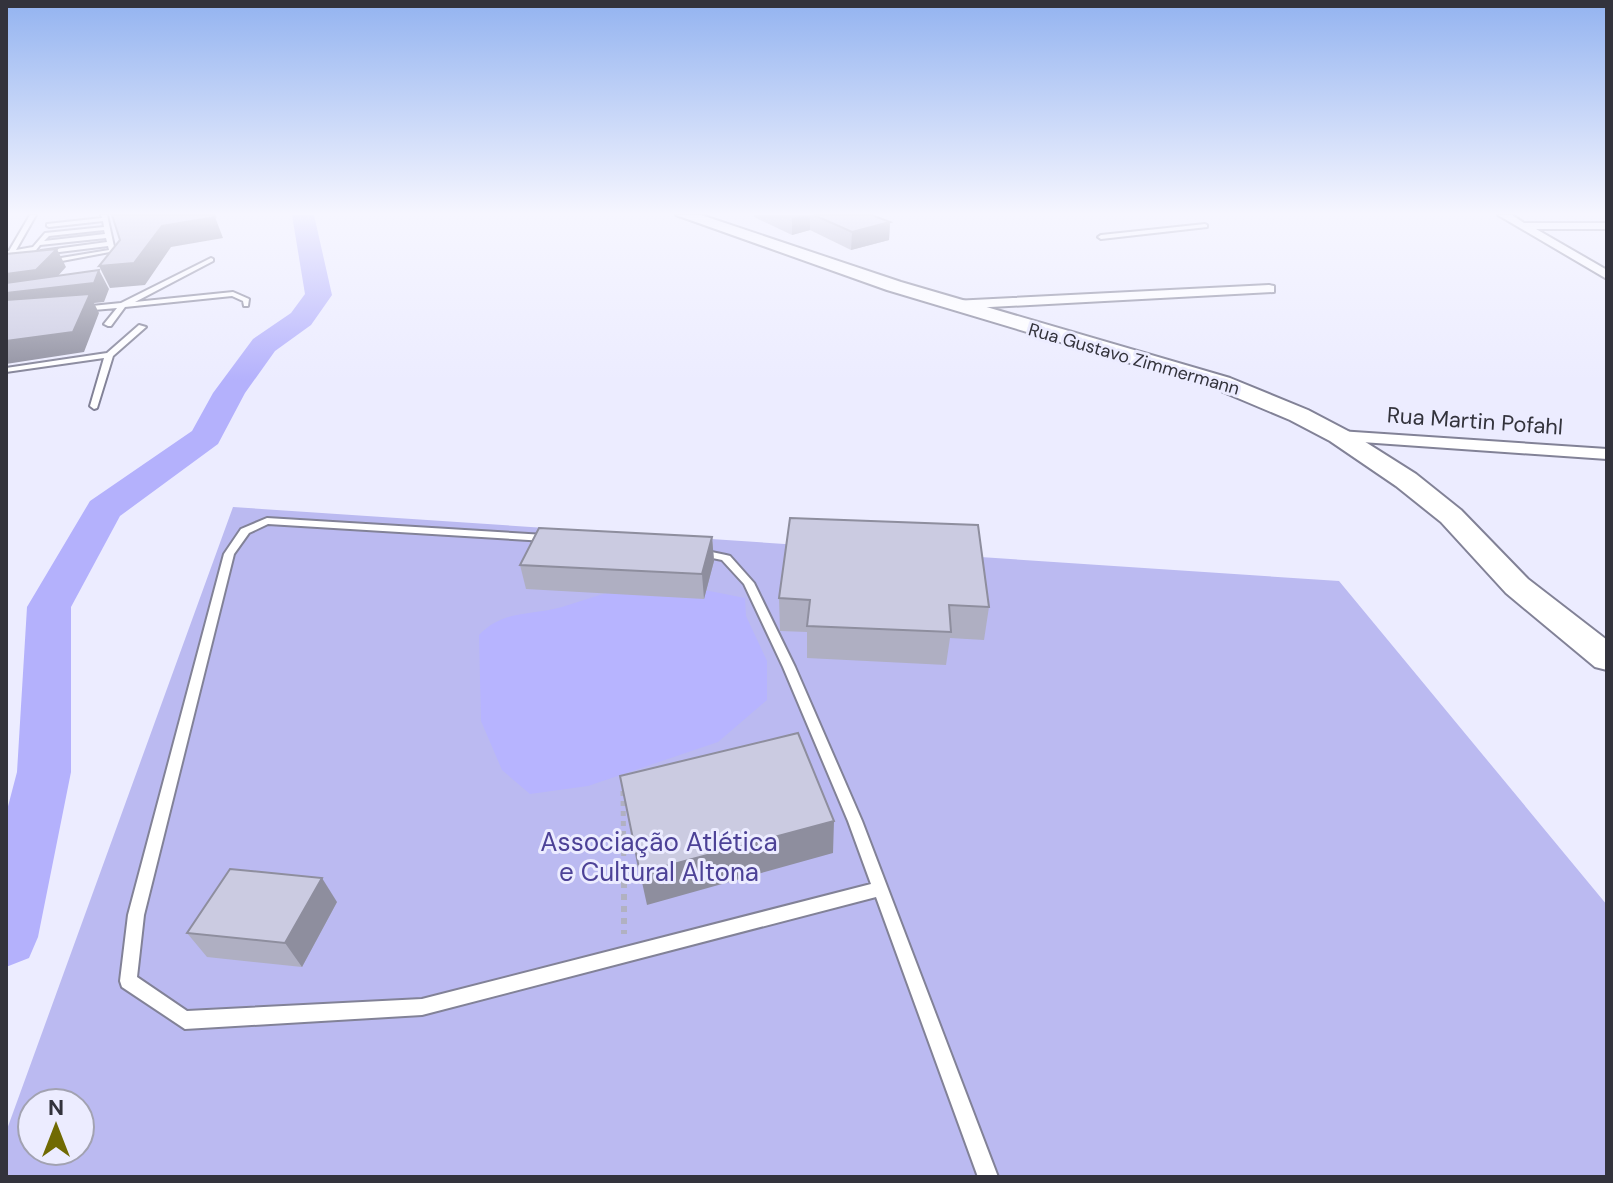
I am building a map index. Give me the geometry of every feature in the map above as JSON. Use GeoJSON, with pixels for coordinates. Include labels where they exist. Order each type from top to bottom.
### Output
{"type":"FeatureCollection","features":[{"type":"Feature","properties":{"kind":"street","name":"Rua Gustavo Zimmermann"},"geometry":{"type":"LineString","coordinates":[[849,270],[953,305],[1222,383],[1339,436],[1406,480],[1451,516],[1517,586],[1607,658]]}},
{"type":"Feature","properties":{"kind":"street"},"geometry":{"type":"LineString","coordinates":[[953,305],[1269,289]]}},
{"type":"Feature","properties":{"kind":"street","name":"Rua Martin Pofahl"},"geometry":{"type":"LineString","coordinates":[[1339,436],[1607,454]]}},
{"type":"Feature","properties":{"kind":"lane"},"geometry":{"type":"LineString","coordinates":[[108,324],[123,305],[191,270]]}},
{"type":"Feature","properties":{"kind":"lane"},"geometry":{"type":"LineString","coordinates":[[79,310],[233,294],[247,300],[246,305]]}},
{"type":"Feature","properties":{"kind":"lane"},"geometry":{"type":"LineString","coordinates":[[6,370],[109,355],[142,327]]}},
{"type":"Feature","properties":{"kind":"lane"},"geometry":{"type":"LineString","coordinates":[[94,406],[109,355]]}},
{"type":"Feature","properties":{"kind":"lane"},"geometry":{"type":"LineString","coordinates":[[563,540],[267,521],[245,531],[229,554],[136,915],[128,981],[185,1020],[422,1007],[880,889]]}},
{"type":"Feature","properties":{"kind":"lane"},"geometry":{"type":"LineString","coordinates":[[686,549],[726,558],[749,583],[839,782],[988,1177]]}},
{"type":"Feature","properties":{"kind":"path"},"geometry":{"type":"LineString","coordinates":[[623,791],[624,953]]}},
{"type":"Feature","properties":{"kind":"green space","name":"Associação Atlética e Cultural Altona"},"geometry":{"type":"Polygon","coordinates":[[[233,507],[1339,581],[1607,905],[1607,1177],[6,1177],[6,1132],[16,1104],[16,1167],[96,1167],[96,1087],[22,1087],[233,507]]]}},
{"type":"Feature","properties":{"kind":"shaded area"},"geometry":{"type":"Polygon","coordinates":[[[641,582],[684,586],[745,598],[746,616],[767,661],[767,700],[718,742],[588,786],[530,794],[502,770],[481,721],[479,635],[508,617],[562,607],[641,582]]]}},
{"type":"Feature","properties":{"kind":"building"},"geometry":{"type":"Polygon","coordinates":[[[6,270],[34,270],[6,274],[6,270]]]}},
{"type":"Feature","properties":{"kind":"building"},"geometry":{"type":"Polygon","coordinates":[[[99,270],[94,283],[6,293],[6,283],[99,270]]]}},
{"type":"Feature","properties":{"kind":"building"},"geometry":{"type":"Polygon","coordinates":[[[90,294],[73,332],[6,341],[6,300],[90,294]]]}},
{"type":"Feature","properties":{"kind":"building"},"geometry":{"type":"Polygon","coordinates":[[[790,518],[978,525],[989,607],[949,605],[951,632],[807,626],[810,600],[779,598],[790,518]]]}},
{"type":"Feature","properties":{"kind":"building"},"geometry":{"type":"Polygon","coordinates":[[[539,528],[712,537],[702,574],[520,565],[539,528]]]}},
{"type":"Feature","properties":{"kind":"building"},"geometry":{"type":"Polygon","coordinates":[[[798,733],[834,821],[640,873],[620,776],[798,733]]]}},
{"type":"Feature","properties":{"kind":"building"},"geometry":{"type":"Polygon","coordinates":[[[230,869],[322,878],[285,943],[187,933],[230,869]]]}},
{"type":"Feature","properties":{"kind":"waterway"},"geometry":{"type":"LineString","coordinates":[[6,937],[44,772],[49,607],[104,509],[206,437],[229,393],[264,345],[301,319],[319,295],[314,270]]}}]}
